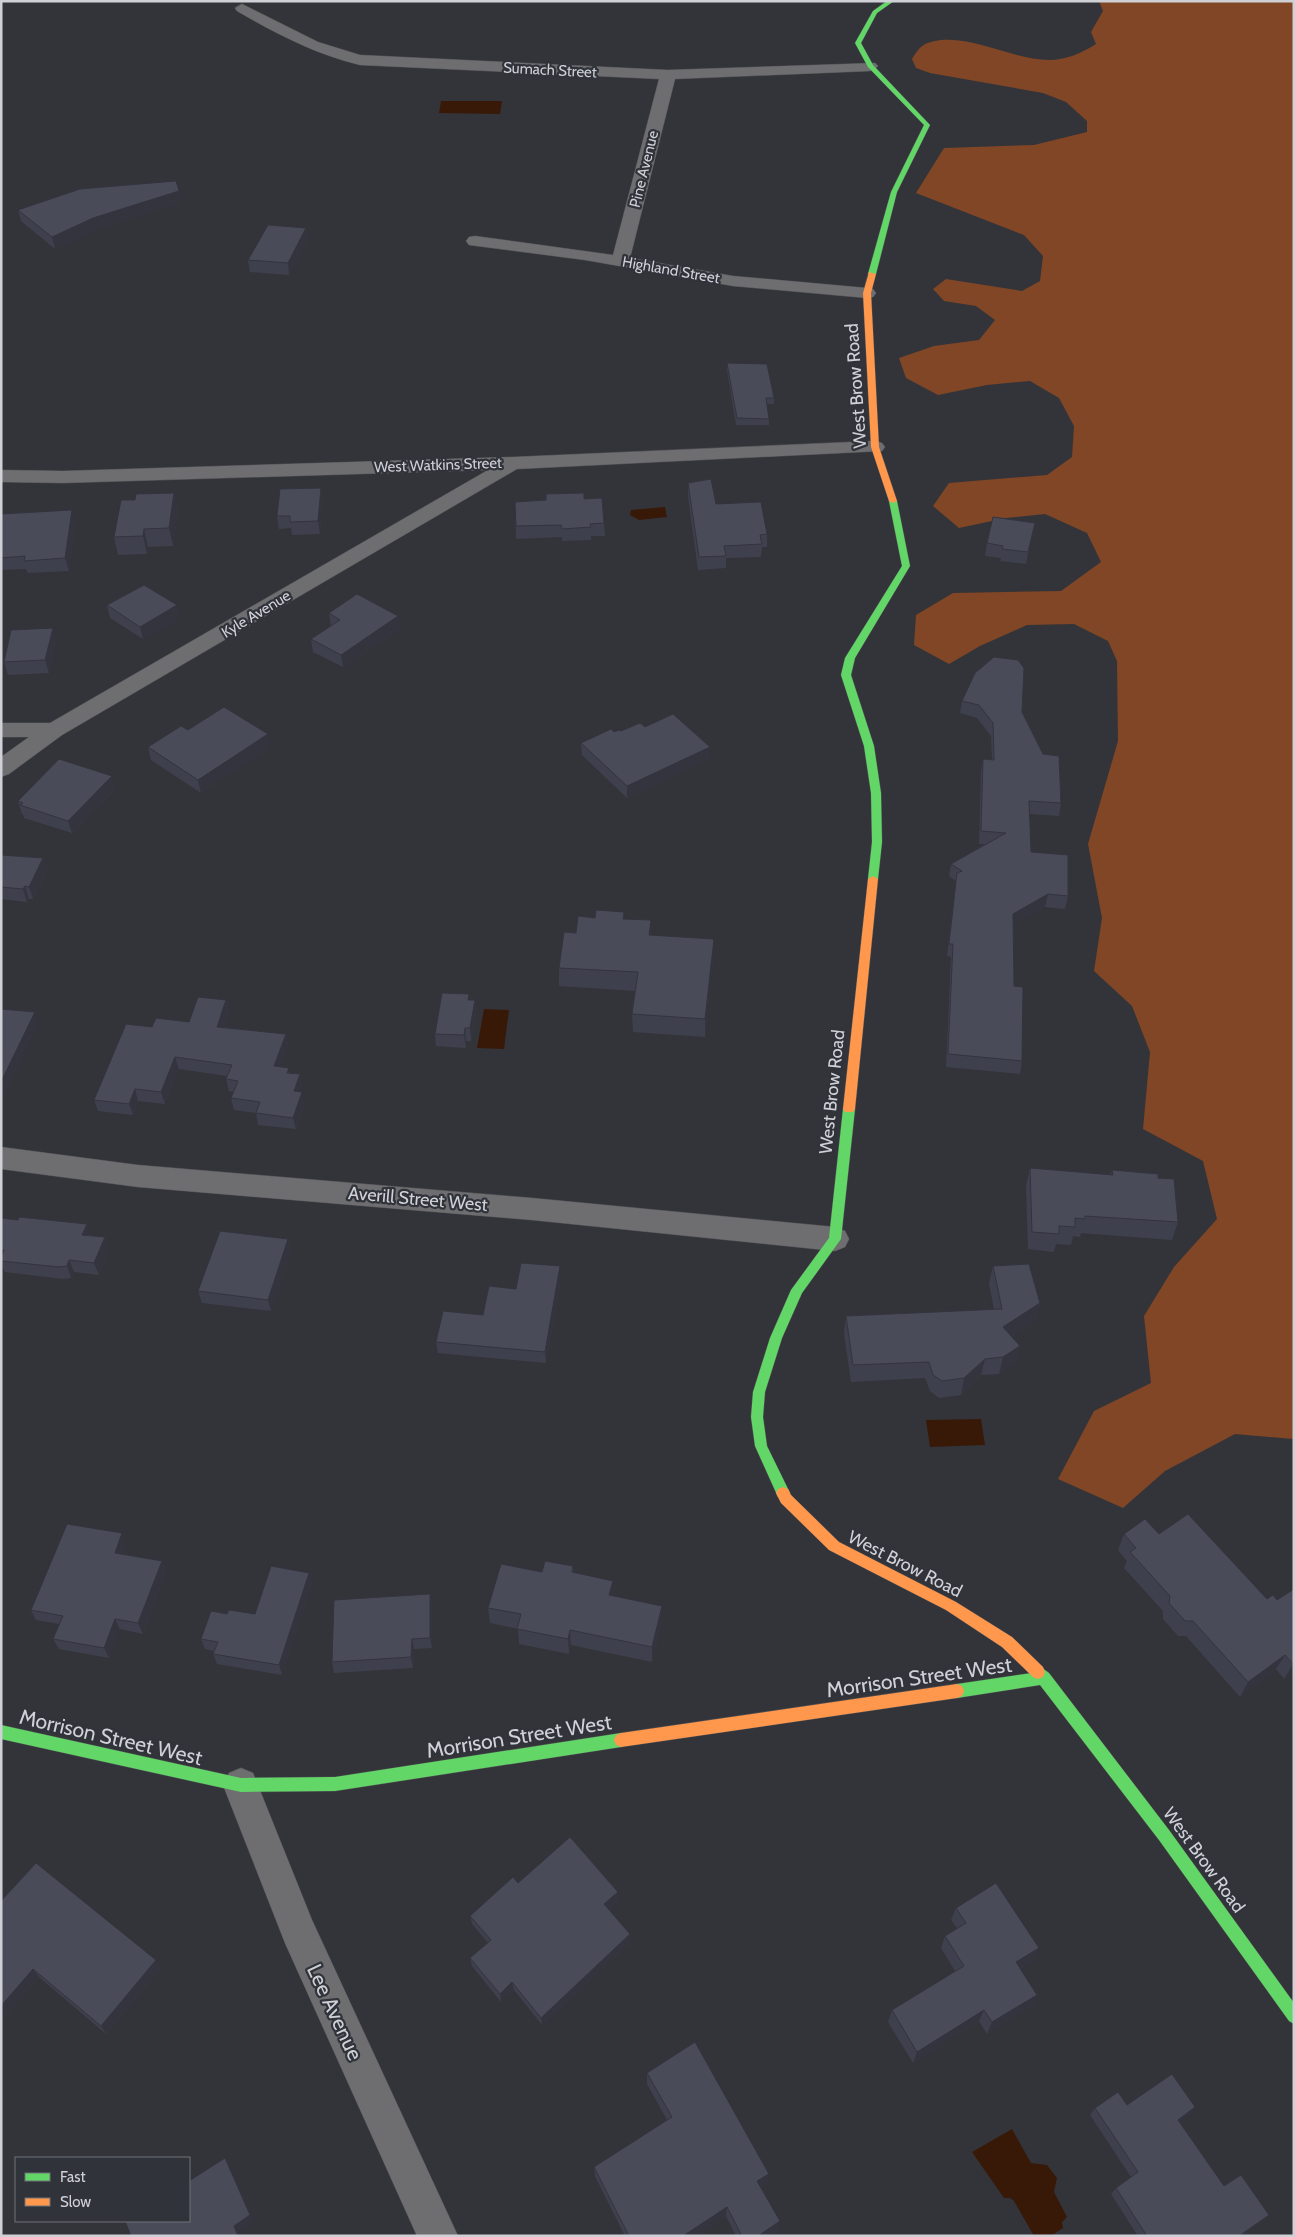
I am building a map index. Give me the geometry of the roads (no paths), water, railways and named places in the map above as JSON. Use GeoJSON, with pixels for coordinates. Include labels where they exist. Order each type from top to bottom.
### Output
{"type":"FeatureCollection","features":[{"type":"Feature","properties":{"kind":"street","name":"West Brow Road"},"geometry":{"type":"LineString","coordinates":[[891,1],[875,12],[858,43],[870,66],[927,124],[894,192],[867,294],[876,447],[892,498],[906,566],[850,658],[846,675],[869,746],[876,793],[877,842],[835,1239],[797,1290],[776,1338],[759,1392],[757,1417],[761,1446],[786,1499],[834,1546],[951,1606],[1007,1642],[1044,1678],[1164,1835],[1294,2016]]}},
{"type":"Feature","properties":{"kind":"street","name":"Sumach Street"},"geometry":{"type":"LineString","coordinates":[[242,8],[296,39],[330,54],[360,60],[668,75],[870,66]]}},
{"type":"Feature","properties":{"kind":"street","name":"Pine Avenue"},"geometry":{"type":"LineString","coordinates":[[620,262],[668,75]]}},
{"type":"Feature","properties":{"kind":"street","name":"Highland Street"},"geometry":{"type":"LineString","coordinates":[[475,241],[733,281],[867,294]]}},
{"type":"Feature","properties":{"kind":"street","name":"West Watkins Street"},"geometry":{"type":"LineString","coordinates":[[1,476],[82,476],[513,462],[876,447]]}},
{"type":"Feature","properties":{"kind":"street","name":"Kyle Avenue"},"geometry":{"type":"LineString","coordinates":[[1,769],[54,730],[157,672],[513,462]]}},
{"type":"Feature","properties":{"kind":"street"},"geometry":{"type":"LineString","coordinates":[[1,730],[54,730]]}},
{"type":"Feature","properties":{"kind":"street","name":"Averill Street West"},"geometry":{"type":"LineString","coordinates":[[1,1158],[138,1176],[532,1209],[835,1239]]}},
{"type":"Feature","properties":{"kind":"street","name":"Morrison Street West"},"geometry":{"type":"LineString","coordinates":[[1,1732],[241,1785],[335,1784],[590,1744],[1044,1678]]}},
{"type":"Feature","properties":{"kind":"street","name":"Lee Avenue"},"geometry":{"type":"LineString","coordinates":[[241,1785],[298,1930],[438,2236]]}}]}
